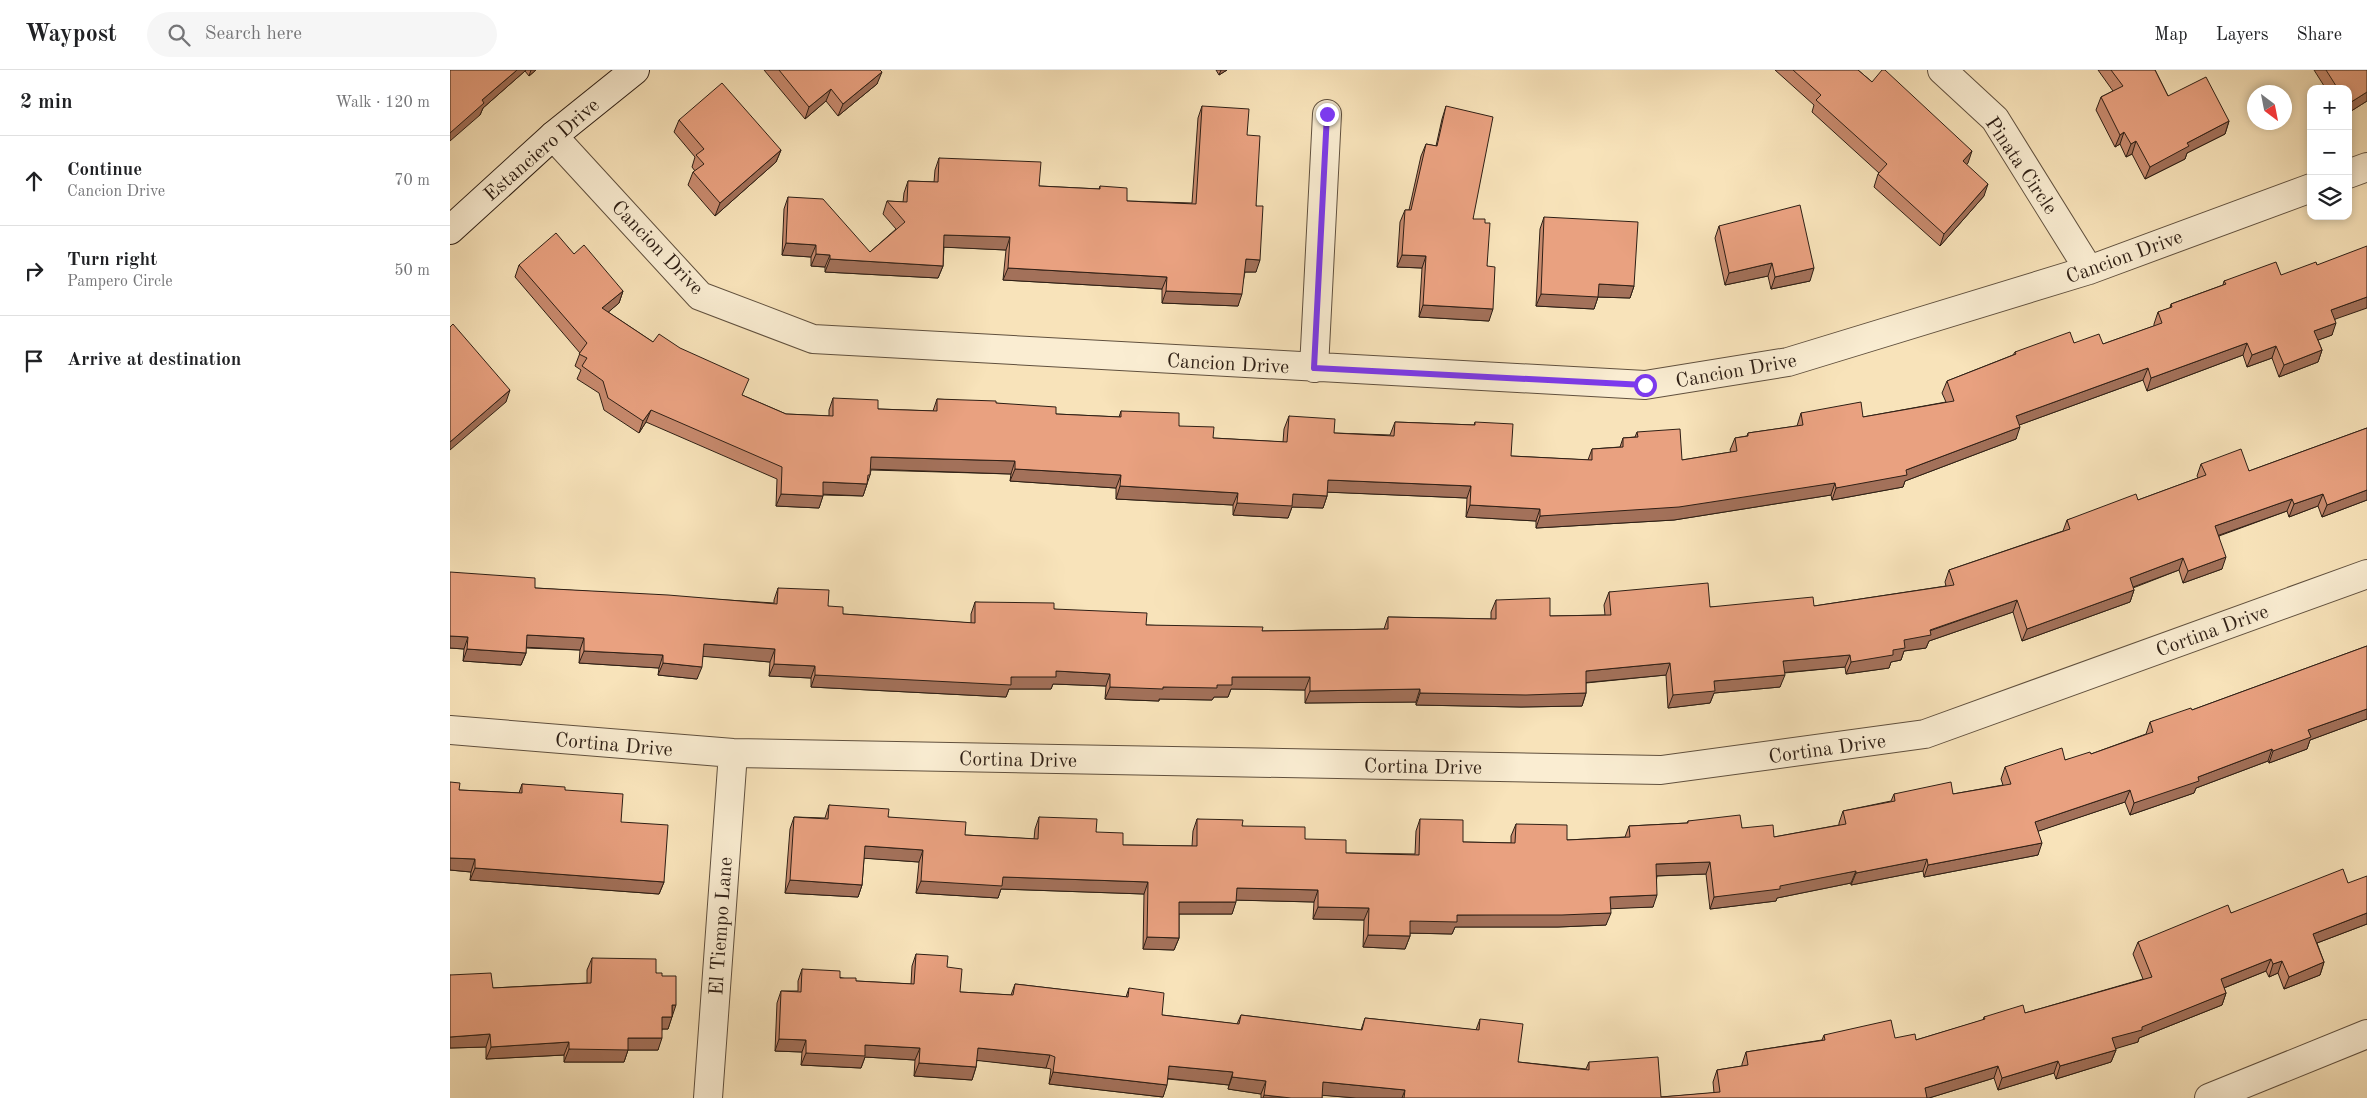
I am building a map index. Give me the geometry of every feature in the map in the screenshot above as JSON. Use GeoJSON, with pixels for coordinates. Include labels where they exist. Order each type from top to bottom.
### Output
{"type":"FeatureCollection","features":[{"type":"Feature","properties":{"kind":"street","name":"Estanciero Drive"},"geometry":{"type":"LineString","coordinates":[[450,230],[552,136],[634,70]]}},
{"type":"Feature","properties":{"kind":"street","name":"Pinata Circle"},"geometry":{"type":"LineString","coordinates":[[1942,70],[1995,119],[2090,270]]}},
{"type":"Feature","properties":{"kind":"street"},"geometry":{"type":"LineString","coordinates":[[1314,368],[1327,114]]}},
{"type":"Feature","properties":{"kind":"street","name":"Cancion Drive"},"geometry":{"type":"LineString","coordinates":[[552,136],[700,296],[814,339],[1645,385],[1788,362],[2090,270],[2307,189]]}},
{"type":"Feature","properties":{"kind":"street"},"geometry":{"type":"LineString","coordinates":[[2352,173],[2367,167]]}},
{"type":"Feature","properties":{"kind":"street","name":"Cortina Drive"},"geometry":{"type":"LineString","coordinates":[[450,730],[733,753],[1662,770],[1925,734],[2367,574]]}},
{"type":"Feature","properties":{"kind":"street","name":"El Tiempo Lane"},"geometry":{"type":"LineString","coordinates":[[708,1098],[733,753]]}},
{"type":"Feature","properties":{"kind":"street"},"geometry":{"type":"LineString","coordinates":[[2209,1098],[2367,1034]]}},
{"type":"Feature","properties":{"kind":"building"},"geometry":{"type":"Polygon","coordinates":[[[450,70],[517,70],[482,100],[484,103],[450,133],[450,70]]]}},
{"type":"Feature","properties":{"kind":"building"},"geometry":{"type":"Polygon","coordinates":[[[779,70],[880,70],[882,72],[843,104],[831,89],[809,107],[779,70]]]}},
{"type":"Feature","properties":{"kind":"building"},"geometry":{"type":"Polygon","coordinates":[[[1793,70],[1858,70],[1872,82],[1882,70],[1885,70],[1972,151],[1963,161],[1988,184],[1944,234],[1878,174],[1887,164],[1816,100],[1821,95],[1793,70]]]}},
{"type":"Feature","properties":{"kind":"building"},"geometry":{"type":"Polygon","coordinates":[[[2111,70],[2155,70],[2168,96],[2206,77],[2229,121],[2187,143],[2189,146],[2150,167],[2136,141],[2131,144],[2124,132],[2120,135],[2101,97],[2123,86],[2111,70]]]}},
{"type":"Feature","properties":{"kind":"building"},"geometry":{"type":"Polygon","coordinates":[[[2326,70],[2367,70],[2367,92],[2352,101],[2352,85],[2335,85],[2326,70]]]}},
{"type":"Feature","properties":{"kind":"building"},"geometry":{"type":"Polygon","coordinates":[[[722,83],[781,150],[720,203],[693,172],[704,164],[696,155],[704,149],[679,120],[722,83]]]}},
{"type":"Feature","properties":{"kind":"building"},"geometry":{"type":"Polygon","coordinates":[[[1202,106],[1249,109],[1247,135],[1260,136],[1256,206],[1263,206],[1260,260],[1246,259],[1242,294],[1166,291],[1167,277],[1008,268],[1010,237],[944,235],[943,266],[830,259],[830,255],[816,254],[816,245],[786,243],[788,197],[823,199],[870,252],[905,222],[887,201],[907,202],[908,181],[938,182],[939,158],[1041,162],[1039,186],[1100,189],[1100,186],[1127,188],[1127,201],[1196,204],[1202,106]]]}},
{"type":"Feature","properties":{"kind":"building"},"geometry":{"type":"Polygon","coordinates":[[[1446,106],[1493,117],[1473,219],[1485,219],[1485,223],[1490,223],[1487,266],[1495,267],[1493,309],[1423,305],[1426,256],[1402,255],[1405,210],[1411,210],[1426,144],[1437,146],[1446,106]]]}},
{"type":"Feature","properties":{"kind":"building"},"geometry":{"type":"Polygon","coordinates":[[[1800,205],[1814,268],[1775,277],[1772,263],[1729,273],[1719,226],[1800,205]]]}},
{"type":"Feature","properties":{"kind":"building"},"geometry":{"type":"Polygon","coordinates":[[[1544,217],[1638,222],[1634,286],[1599,284],[1598,297],[1541,294],[1544,217]]]}},
{"type":"Feature","properties":{"kind":"building"},"geometry":{"type":"Polygon","coordinates":[[[556,233],[574,254],[584,245],[623,291],[602,308],[653,342],[659,334],[680,348],[749,379],[742,395],[786,414],[833,416],[833,398],[878,400],[878,409],[937,411],[937,399],[996,401],[996,403],[1056,407],[1056,414],[1121,417],[1121,411],[1179,413],[1179,426],[1214,427],[1213,438],[1287,442],[1289,416],[1335,419],[1334,433],[1394,436],[1395,422],[1475,425],[1475,422],[1513,424],[1511,456],[1592,460],[1592,449],[1623,447],[1623,438],[1638,437],[1637,432],[1680,429],[1682,460],[1737,451],[1735,438],[1748,436],[1748,433],[1803,425],[1801,413],[1861,402],[1863,417],[1954,401],[1947,381],[2016,354],[2015,352],[2070,332],[2074,343],[2099,334],[2103,344],[2162,323],[2158,312],[2172,307],[2171,304],[2226,284],[2224,281],[2276,262],[2281,275],[2316,262],[2317,265],[2367,246],[2367,297],[2331,310],[2336,323],[2314,331],[2322,350],[2284,365],[2276,346],[2252,355],[2247,343],[2151,378],[2148,368],[2016,416],[2020,427],[1906,470],[1907,475],[1836,488],[1835,483],[1679,507],[1540,516],[1540,509],[1470,505],[1471,486],[1328,480],[1327,496],[1293,494],[1292,506],[1237,503],[1238,493],[1120,486],[1121,475],[1015,469],[1015,461],[871,457],[870,475],[868,475],[867,484],[823,482],[823,496],[781,494],[782,467],[651,410],[643,421],[608,398],[603,381],[582,366],[587,358],[579,354],[587,343],[519,265],[556,233]]]}},
{"type":"Feature","properties":{"kind":"building"},"geometry":{"type":"Polygon","coordinates":[[[453,324],[510,390],[450,442],[450,327],[453,324]]]}},
{"type":"Feature","properties":{"kind":"building"},"geometry":{"type":"Polygon","coordinates":[[[2367,428],[2367,490],[2327,505],[2323,494],[2294,504],[2292,499],[2215,526],[2226,557],[2188,571],[2183,558],[2130,578],[2134,590],[2027,629],[2017,600],[1930,630],[1931,635],[1904,640],[1905,648],[1893,650],[1893,655],[1851,662],[1850,655],[1783,661],[1785,675],[1714,681],[1715,691],[1673,695],[1670,663],[1586,671],[1586,693],[1526,695],[1420,693],[1420,689],[1310,691],[1310,677],[1232,677],[1232,685],[1217,685],[1217,688],[1163,687],[1163,689],[1110,687],[1110,674],[1056,671],[1056,677],[1011,677],[1011,685],[815,675],[815,666],[774,664],[775,649],[704,644],[702,667],[663,663],[663,655],[584,651],[584,638],[527,635],[526,653],[467,649],[468,637],[450,636],[450,572],[535,578],[535,588],[668,595],[777,604],[778,588],[829,590],[828,606],[843,607],[843,614],[975,623],[975,602],[1054,603],[1054,609],[1147,613],[1146,625],[1263,627],[1262,631],[1388,629],[1388,617],[1496,619],[1496,600],[1550,598],[1550,616],[1611,615],[1609,592],[1708,583],[1710,607],[1813,597],[1814,606],[1954,585],[1949,570],[2070,529],[2067,520],[2136,494],[2138,500],[2206,475],[2201,464],[2241,449],[2249,471],[2367,428]]]}},
{"type":"Feature","properties":{"kind":"building"},"geometry":{"type":"Polygon","coordinates":[[[2367,646],[2367,709],[2308,730],[2311,737],[2273,751],[2272,749],[2198,777],[2199,781],[2134,803],[2130,790],[2035,822],[2042,843],[1928,865],[1927,859],[1856,873],[1856,871],[1780,886],[1780,889],[1714,897],[1710,862],[1656,864],[1657,895],[1610,897],[1611,913],[1457,915],[1457,922],[1410,921],[1410,936],[1368,935],[1369,908],[1318,907],[1318,890],[1237,888],[1236,902],[1179,902],[1179,938],[1147,937],[1148,882],[1003,877],[1002,886],[921,881],[923,850],[865,846],[862,885],[790,880],[794,817],[828,819],[829,805],[889,809],[888,817],[966,822],[965,835],[1038,839],[1039,817],[1097,819],[1096,832],[1123,833],[1123,845],[1197,846],[1197,819],[1243,820],[1242,826],[1305,827],[1305,839],[1346,840],[1346,853],[1419,855],[1420,819],[1463,820],[1463,842],[1515,843],[1516,824],[1567,825],[1567,840],[1630,837],[1629,826],[1688,823],[1688,821],[1740,815],[1742,828],[1773,825],[1774,837],[1846,824],[1843,811],[1895,801],[1894,794],[1951,782],[1953,794],[2011,784],[2005,767],[2062,748],[2065,760],[2090,752],[2091,754],[2153,732],[2150,722],[2191,708],[2192,710],[2367,646]]]}},
{"type":"Feature","properties":{"kind":"building"},"geometry":{"type":"Polygon","coordinates":[[[450,782],[460,783],[459,790],[522,793],[522,784],[565,787],[565,790],[623,794],[621,822],[668,825],[664,882],[475,868],[475,859],[450,858],[450,782]]]}},
{"type":"Feature","properties":{"kind":"building"},"geometry":{"type":"Polygon","coordinates":[[[2343,869],[2348,883],[2367,876],[2367,913],[2313,934],[2324,962],[2289,977],[2282,961],[2273,964],[2271,959],[2221,979],[2226,993],[2142,1027],[2142,1030],[2112,1038],[2116,1050],[2060,1066],[2058,1061],[2002,1078],[1998,1066],[1925,1088],[1927,1098],[1404,1098],[1405,1090],[1323,1082],[1322,1098],[1291,1098],[1264,1095],[1266,1081],[1232,1077],[1233,1072],[1169,1066],[1167,1085],[1053,1072],[1055,1057],[1050,1055],[978,1048],[976,1067],[919,1063],[920,1048],[865,1045],[865,1056],[806,1053],[806,1040],[779,1039],[781,991],[801,992],[802,969],[840,971],[840,978],[856,978],[856,981],[914,984],[916,954],[948,956],[947,967],[962,969],[960,992],[1013,995],[1015,984],[1128,997],[1129,988],[1164,993],[1162,1015],[1239,1024],[1241,1015],[1362,1030],[1365,1018],[1479,1030],[1480,1019],[1523,1024],[1518,1062],[1589,1070],[1589,1062],[1658,1057],[1661,1097],[1720,1092],[1717,1070],[1748,1065],[1746,1052],[1825,1040],[1824,1035],[1891,1020],[1895,1038],[1915,1034],[1916,1040],[2023,1005],[2025,1013],[2152,977],[2138,942],[2228,905],[2231,913],[2343,869]]]}},
{"type":"Feature","properties":{"kind":"building"},"geometry":{"type":"Polygon","coordinates":[[[592,958],[656,959],[656,973],[662,973],[662,976],[676,976],[676,1005],[672,1005],[672,1017],[662,1017],[662,1038],[628,1038],[628,1050],[569,1049],[569,1042],[491,1047],[490,1034],[450,1037],[450,975],[491,973],[493,988],[591,983],[592,958]]]}},
{"type":"Feature","properties":{"kind":"route"},"geometry":{"type":"LineString","coordinates":[[1327,114],[1314,368],[1645,385]]}}]}
